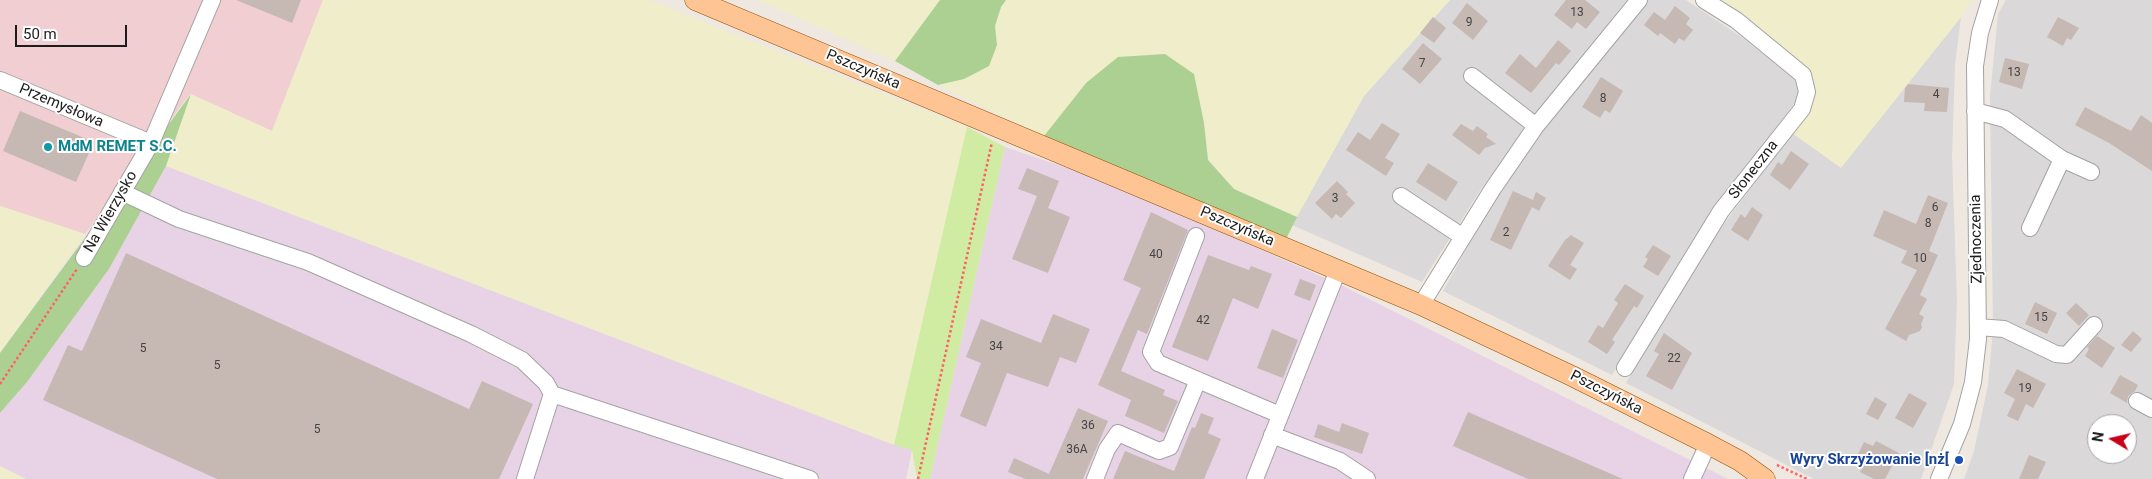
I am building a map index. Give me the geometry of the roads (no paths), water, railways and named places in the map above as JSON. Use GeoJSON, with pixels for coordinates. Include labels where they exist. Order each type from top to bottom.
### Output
{"type":"FeatureCollection","features":[{"type":"Feature","properties":{"kind":"main road","name":"Pszczyńska"},"geometry":{"type":"LineString","coordinates":[[695,0],[1422,304],[1708,444],[1740,461],[1766,479]]}},
{"type":"Feature","properties":{"kind":"street","name":"Na Wierzysko"},"geometry":{"type":"LineString","coordinates":[[84,258],[151,143],[212,0]]}},
{"type":"Feature","properties":{"kind":"street"},"geometry":{"type":"LineString","coordinates":[[1422,304],[1536,126],[1639,0]]}},
{"type":"Feature","properties":{"kind":"street","name":"Słoneczna"},"geometry":{"type":"LineString","coordinates":[[1625,368],[1722,211],[1802,108],[1807,92],[1803,75],[1736,20],[1704,0]]}},
{"type":"Feature","properties":{"kind":"street","name":"Zjednoczenia"},"geometry":{"type":"LineString","coordinates":[[1939,477],[1962,424],[1970,390],[1978,327],[1975,66],[1988,2]]}},
{"type":"Feature","properties":{"kind":"street"},"geometry":{"type":"LineString","coordinates":[[1472,76],[1536,126]]}},
{"type":"Feature","properties":{"kind":"street","name":"Przemysłowa"},"geometry":{"type":"LineString","coordinates":[[0,80],[151,143]]}},
{"type":"Feature","properties":{"kind":"street"},"geometry":{"type":"LineString","coordinates":[[1975,111],[2005,119],[2062,159],[2091,172]]}},
{"type":"Feature","properties":{"kind":"street"},"geometry":{"type":"LineString","coordinates":[[2030,228],[2062,159]]}},
{"type":"Feature","properties":{"kind":"street"},"geometry":{"type":"LineString","coordinates":[[122,192],[179,219],[308,262],[472,334],[522,360],[546,383],[552,394],[810,479]]}},
{"type":"Feature","properties":{"kind":"street"},"geometry":{"type":"LineString","coordinates":[[1401,196],[1463,238]]}},
{"type":"Feature","properties":{"kind":"street"},"geometry":{"type":"LineString","coordinates":[[1196,236],[1151,352],[1158,363],[1280,415]]}},
{"type":"Feature","properties":{"kind":"street"},"geometry":{"type":"LineString","coordinates":[[1256,479],[1338,270]]}},
{"type":"Feature","properties":{"kind":"street"},"geometry":{"type":"LineString","coordinates":[[1978,327],[2004,329],[2056,354],[2067,355],[2094,325]]}},
{"type":"Feature","properties":{"kind":"street"},"geometry":{"type":"LineString","coordinates":[[1095,479],[1108,449],[1118,433],[1159,451],[1170,447],[1198,380]]}},
{"type":"Feature","properties":{"kind":"street"},"geometry":{"type":"LineString","coordinates":[[525,479],[552,394]]}},
{"type":"Feature","properties":{"kind":"street"},"geometry":{"type":"LineString","coordinates":[[2137,401],[2152,409]]}},
{"type":"Feature","properties":{"kind":"street"},"geometry":{"type":"LineString","coordinates":[[1272,435],[1340,461],[1367,479]]}},
{"type":"Feature","properties":{"kind":"street"},"geometry":{"type":"LineString","coordinates":[[1692,479],[1708,444]]}},
{"type":"Feature","properties":{"kind":"place","name":"MdM REMET S.C."},"geometry":{"type":"Point","coordinates":[48,147]}},
{"type":"Feature","properties":{"kind":"place","name":"Wyry Skrzyżowanie [nż["},"geometry":{"type":"Point","coordinates":[1959,460]}}]}
